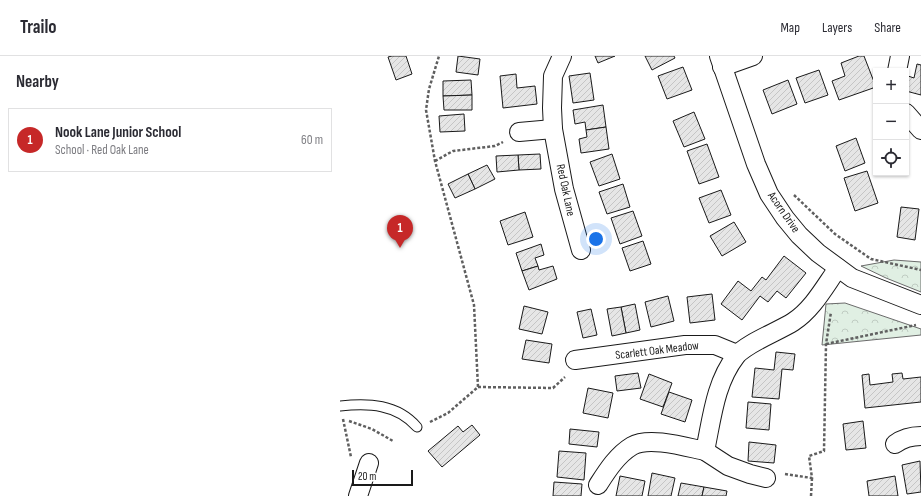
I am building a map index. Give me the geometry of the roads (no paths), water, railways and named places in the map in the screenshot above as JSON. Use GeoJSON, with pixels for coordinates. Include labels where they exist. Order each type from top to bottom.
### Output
{"type":"FeatureCollection","features":[{"type":"Feature","properties":{"kind":"street","name":"Red Oak Lane"},"geometry":{"type":"LineString","coordinates":[[562,56],[553,76],[553,129],[564,189],[581,250]]}},
{"type":"Feature","properties":{"kind":"street"},"geometry":{"type":"LineString","coordinates":[[721,62],[754,56]]}},
{"type":"Feature","properties":{"kind":"street"},"geometry":{"type":"LineString","coordinates":[[898,68],[900,56]]}},
{"type":"Feature","properties":{"kind":"street","name":"Acorn Drive"},"geometry":{"type":"LineString","coordinates":[[721,62],[756,164],[769,194],[785,218],[799,235],[818,253],[852,278],[921,305]]}},
{"type":"Feature","properties":{"kind":"street"},"geometry":{"type":"LineString","coordinates":[[909,116],[921,130]]}},
{"type":"Feature","properties":{"kind":"street"},"geometry":{"type":"LineString","coordinates":[[519,132],[553,129]]}},
{"type":"Feature","properties":{"kind":"street"},"geometry":{"type":"LineString","coordinates":[[705,450],[718,391],[725,372],[737,354],[794,322],[808,310],[838,268]]}},
{"type":"Feature","properties":{"kind":"street","name":"Scarlett Oak Meadow"},"geometry":{"type":"LineString","coordinates":[[575,360],[702,344],[715,345],[737,354]]}},
{"type":"Feature","properties":{"kind":"street"},"geometry":{"type":"LineString","coordinates":[[895,444],[902,439],[913,436],[921,436]]}},
{"type":"Feature","properties":{"kind":"street"},"geometry":{"type":"LineString","coordinates":[[598,485],[622,454],[633,446],[643,442],[705,450],[728,466],[766,478]]}},
{"type":"Feature","properties":{"kind":"street"},"geometry":{"type":"LineString","coordinates":[[359,490],[370,463]]}},
{"type":"Feature","properties":{"kind":"lane"},"geometry":{"type":"LineString","coordinates":[[341,406],[357,405],[389,408],[409,418],[417,427]]}},
{"type":"Feature","properties":{"kind":"place","name":"Nook Lane Junior School"},"geometry":{"type":"Point","coordinates":[400,248]}}]}
